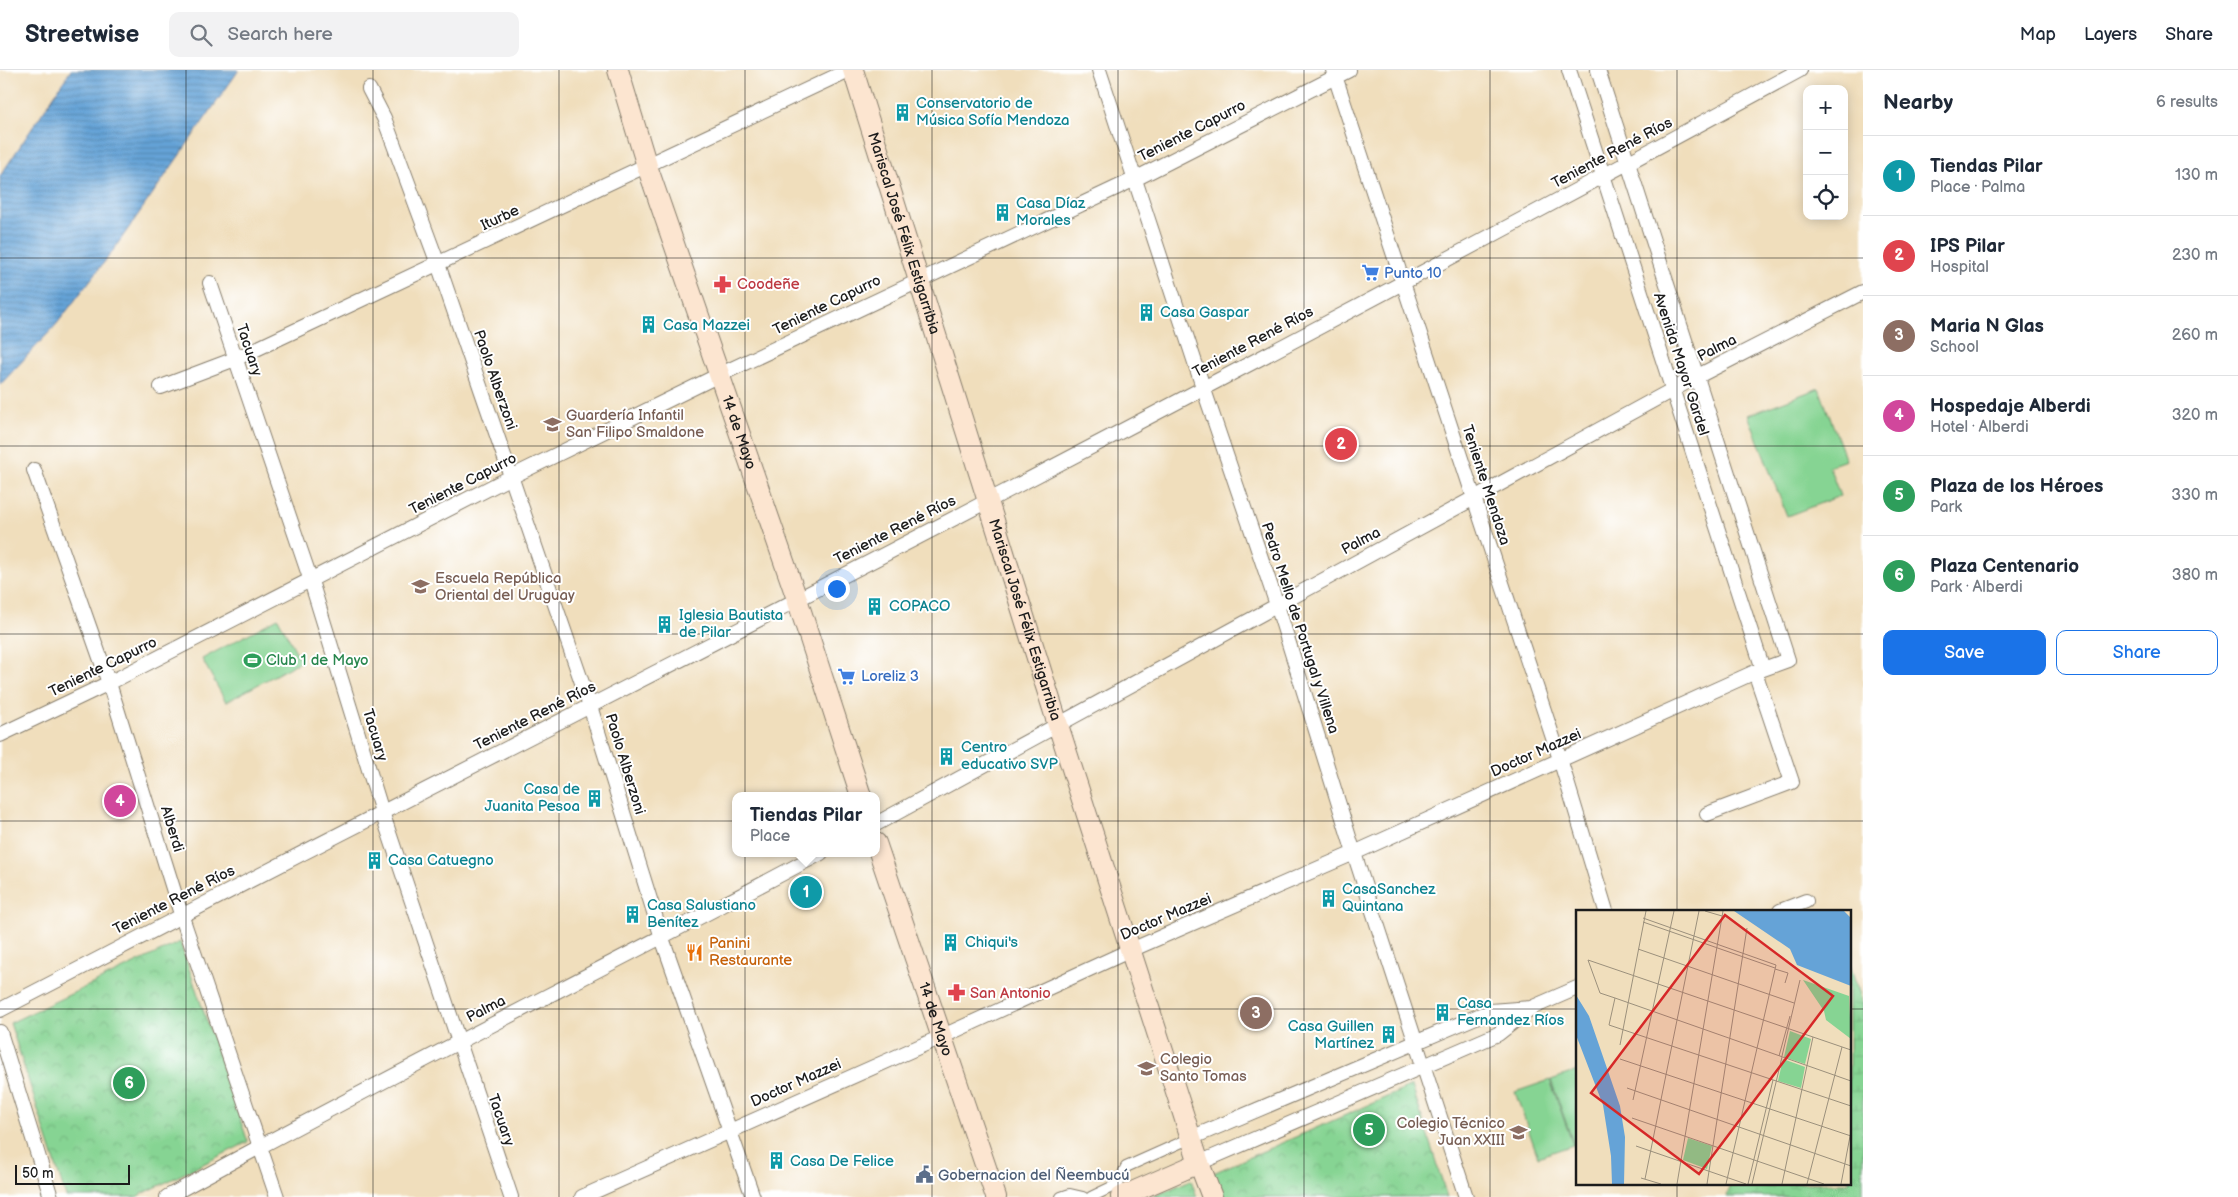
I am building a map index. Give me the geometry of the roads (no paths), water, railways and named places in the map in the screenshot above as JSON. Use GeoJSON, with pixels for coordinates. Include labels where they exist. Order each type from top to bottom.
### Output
{"type":"FeatureCollection","features":[{"type":"Feature","properties":{"kind":"main road","name":"14 de Mayo"},"geometry":{"type":"LineString","coordinates":[[618,70],[647,166],[797,599],[860,792]]}},
{"type":"Feature","properties":{"kind":"main road","name":"Mariscal José Félix Estigarribia"},"geometry":{"type":"LineString","coordinates":[[851,70],[989,501],[1058,725],[1199,1163],[1212,1197]]}},
{"type":"Feature","properties":{"kind":"main road","name":"14 de Mayo"},"geometry":{"type":"LineString","coordinates":[[880,855],[996,1197]]}},
{"type":"Feature","properties":{"kind":"main road"},"geometry":{"type":"LineString","coordinates":[[1121,1197],[1199,1163]]}},
{"type":"Feature","properties":{"kind":"street","name":"Iturbe"},"geometry":{"type":"LineString","coordinates":[[161,387],[235,359],[851,70]]}},
{"type":"Feature","properties":{"kind":"street","name":"Pedro Mello de Portugal y Villena"},"geometry":{"type":"LineString","coordinates":[[1099,70],[1277,605],[1354,853],[1466,1197]]}},
{"type":"Feature","properties":{"kind":"street","name":"Teniente Capurro"},"geometry":{"type":"LineString","coordinates":[[0,735],[109,683],[311,581],[510,477],[719,375],[1135,179],[1334,73],[1349,70]]}},
{"type":"Feature","properties":{"kind":"street","name":"Avenida Mayor Gardel"},"geometry":{"type":"LineString","coordinates":[[1568,70],[1672,390],[1792,782],[1707,814]]}},
{"type":"Feature","properties":{"kind":"street","name":"Avenida Mayor Gardel"},"geometry":{"type":"LineString","coordinates":[[1598,70],[1788,660]]}},
{"type":"Feature","properties":{"kind":"street","name":"Teniente René Ríos"},"geometry":{"type":"LineString","coordinates":[[0,1010],[181,914],[989,501],[1603,177],[1800,70]]}},
{"type":"Feature","properties":{"kind":"street","name":"Teniente Mendoza"},"geometry":{"type":"LineString","coordinates":[[1334,73],[1560,760],[1606,910]]}},
{"type":"Feature","properties":{"kind":"street","name":"Paolo Alberzoni"},"geometry":{"type":"LineString","coordinates":[[369,89],[384,118],[438,264],[590,706],[662,938],[753,1197]]}},
{"type":"Feature","properties":{"kind":"street","name":"Tacuary"},"geometry":{"type":"LineString","coordinates":[[210,283],[311,581],[382,812],[457,1042],[511,1197]]}},
{"type":"Feature","properties":{"kind":"street","name":"Palma"},"geometry":{"type":"LineString","coordinates":[[880,822],[1696,377],[1863,292]]}},
{"type":"Feature","properties":{"kind":"street","name":"Alberdi"},"geometry":{"type":"LineString","coordinates":[[34,470],[109,683],[181,914],[277,1197]]}},
{"type":"Feature","properties":{"kind":"street","name":"Doctor Mazzei"},"geometry":{"type":"LineString","coordinates":[[582,1197],[1131,950],[1354,853],[1759,670],[1788,660]]}},
{"type":"Feature","properties":{"kind":"street","name":"Palma"},"geometry":{"type":"LineString","coordinates":[[167,1197],[259,1146],[457,1042],[662,938],[814,857]]}},
{"type":"Feature","properties":{"kind":"street"},"geometry":{"type":"LineString","coordinates":[[1783,910],[1806,901]]}},
{"type":"Feature","properties":{"kind":"street"},"geometry":{"type":"LineString","coordinates":[[1199,1163],[1498,1034],[1531,1008],[1576,988]]}},
{"type":"Feature","properties":{"kind":"street"},"geometry":{"type":"LineString","coordinates":[[1091,1197],[1118,1184],[1126,1167],[1191,1138],[1490,1011],[1531,1008]]}},
{"type":"Feature","properties":{"kind":"street"},"geometry":{"type":"LineString","coordinates":[[0,1032],[52,1197]]}},
{"type":"Feature","properties":{"kind":"street"},"geometry":{"type":"LineString","coordinates":[[1061,1197],[1070,1194],[1083,1197]]}},
{"type":"Feature","properties":{"kind":"water"},"geometry":{"type":"Polygon","coordinates":[[[71,70],[239,70],[112,252],[56,325],[0,385],[0,176],[71,70]]]}},
{"type":"Feature","properties":{"kind":"place","name":"Conservatorio de Música Sofía Mendoza"},"geometry":{"type":"Point","coordinates":[902,112]}},
{"type":"Feature","properties":{"kind":"place","name":"Casa Díaz Morales"},"geometry":{"type":"Point","coordinates":[1002,212]}},
{"type":"Feature","properties":{"kind":"place","name":"Punto 10"},"geometry":{"type":"Point","coordinates":[1370,273]}},
{"type":"Feature","properties":{"kind":"place","name":"Coodeñe"},"geometry":{"type":"Point","coordinates":[723,284]}},
{"type":"Feature","properties":{"kind":"place","name":"Casa Gaspar"},"geometry":{"type":"Point","coordinates":[1146,312]}},
{"type":"Feature","properties":{"kind":"place","name":"Casa Mazzei"},"geometry":{"type":"Point","coordinates":[649,325]}},
{"type":"Feature","properties":{"kind":"place","name":"Guardería Infantil San Filipo Smaldone"},"geometry":{"type":"Point","coordinates":[552,424]}},
{"type":"Feature","properties":{"kind":"place","name":"IPS Pilar"},"geometry":{"type":"Point","coordinates":[1341,444]}},
{"type":"Feature","properties":{"kind":"place","name":"Escuela República Oriental del Uruguay"},"geometry":{"type":"Point","coordinates":[421,587]}},
{"type":"Feature","properties":{"kind":"place","name":"COPACO"},"geometry":{"type":"Point","coordinates":[875,606]}},
{"type":"Feature","properties":{"kind":"place","name":"Iglesia Bautista de Pilar"},"geometry":{"type":"Point","coordinates":[665,624]}},
{"type":"Feature","properties":{"kind":"place","name":"Club 1 de Mayo"},"geometry":{"type":"Point","coordinates":[252,660]}},
{"type":"Feature","properties":{"kind":"place","name":"Loreliz 3"},"geometry":{"type":"Point","coordinates":[847,676]}},
{"type":"Feature","properties":{"kind":"place","name":"Centro educativo SVP"},"geometry":{"type":"Point","coordinates":[947,756]}},
{"type":"Feature","properties":{"kind":"place","name":"Casa de Juanita Pesoa"},"geometry":{"type":"Point","coordinates":[594,798]}},
{"type":"Feature","properties":{"kind":"place","name":"Hospedaje Alberdi"},"geometry":{"type":"Point","coordinates":[120,801]}},
{"type":"Feature","properties":{"kind":"place","name":"Casa Catuegno"},"geometry":{"type":"Point","coordinates":[374,860]}},
{"type":"Feature","properties":{"kind":"place","name":"Tiendas Pilar"},"geometry":{"type":"Point","coordinates":[806,892]}},
{"type":"Feature","properties":{"kind":"place","name":"CasaSanchez Quintana"},"geometry":{"type":"Point","coordinates":[1328,898]}},
{"type":"Feature","properties":{"kind":"place","name":"Casa Salustiano Benítez"},"geometry":{"type":"Point","coordinates":[633,914]}},
{"type":"Feature","properties":{"kind":"place","name":"Chiqui's"},"geometry":{"type":"Point","coordinates":[951,942]}},
{"type":"Feature","properties":{"kind":"place","name":"Panini Restaurante"},"geometry":{"type":"Point","coordinates":[695,952]}},
{"type":"Feature","properties":{"kind":"place","name":"San Antonio"},"geometry":{"type":"Point","coordinates":[956,993]}},
{"type":"Feature","properties":{"kind":"place","name":"Casa Fernandez Ríos"},"geometry":{"type":"Point","coordinates":[1443,1012]}},
{"type":"Feature","properties":{"kind":"place","name":"Maria N Glas"},"geometry":{"type":"Point","coordinates":[1256,1013]}},
{"type":"Feature","properties":{"kind":"place","name":"Casa Guillen Martínez"},"geometry":{"type":"Point","coordinates":[1388,1035]}},
{"type":"Feature","properties":{"kind":"place","name":"Colegio Santo Tomas"},"geometry":{"type":"Point","coordinates":[1146,1068]}},
{"type":"Feature","properties":{"kind":"place","name":"Plaza Centenario"},"geometry":{"type":"Point","coordinates":[129,1083]}},
{"type":"Feature","properties":{"kind":"place","name":"Plaza de los Héroes"},"geometry":{"type":"Point","coordinates":[1369,1130]}},
{"type":"Feature","properties":{"kind":"place","name":"Colegio Técnico Juan XXIII"},"geometry":{"type":"Point","coordinates":[1519,1132]}},
{"type":"Feature","properties":{"kind":"place","name":"Casa De Felice"},"geometry":{"type":"Point","coordinates":[776,1161]}},
{"type":"Feature","properties":{"kind":"place","name":"Gobernacion del Ñeembucú"},"geometry":{"type":"Point","coordinates":[924,1175]}}]}
